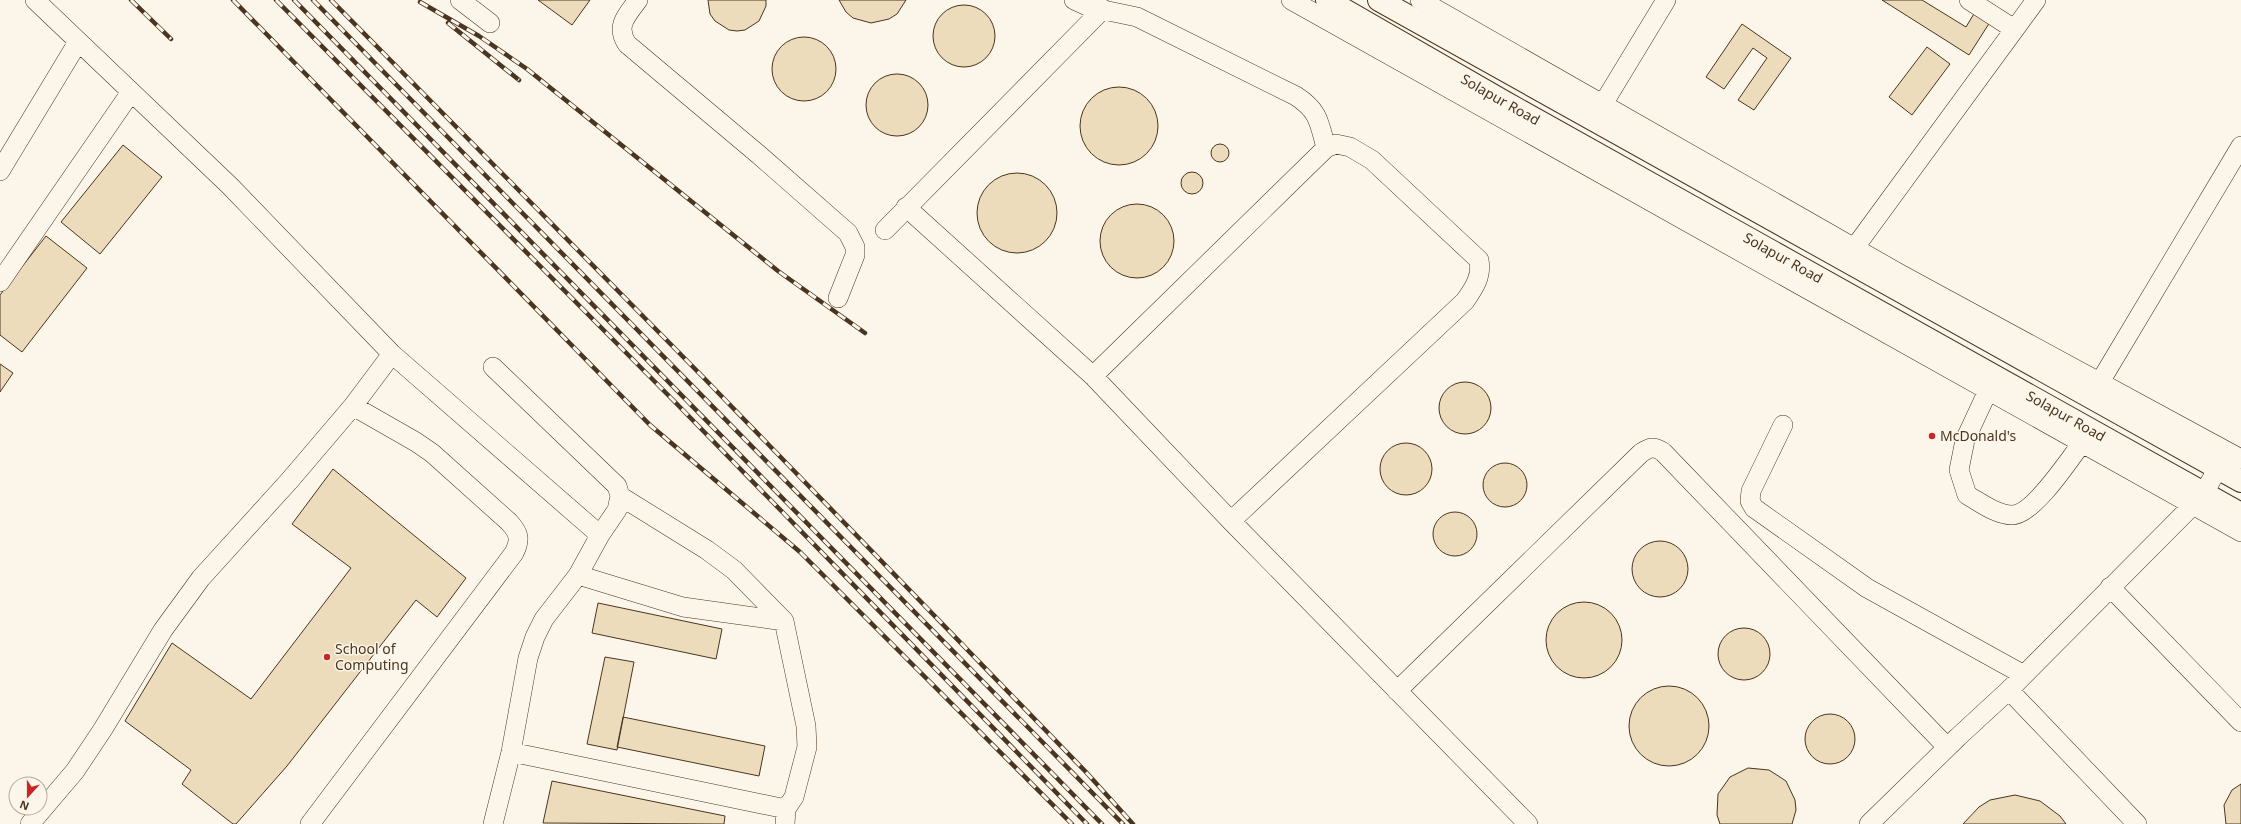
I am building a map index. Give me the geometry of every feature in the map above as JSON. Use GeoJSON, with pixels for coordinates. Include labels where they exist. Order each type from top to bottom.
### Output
{"type":"FeatureCollection","features":[{"type":"Feature","properties":{"kind":"highway","name":"Solapur Road"},"geometry":{"type":"LineString","coordinates":[[1327,0],[1991,384],[2198,499],[2241,514]]}},
{"type":"Feature","properties":{"kind":"highway","name":"Solapur Road"},"geometry":{"type":"LineString","coordinates":[[1379,0],[1520,79],[1850,254],[2095,389],[2218,468],[2241,481]]}},
{"type":"Feature","properties":{"kind":"highway"},"geometry":{"type":"LineString","coordinates":[[1506,104],[1520,79]]}},
{"type":"Feature","properties":{"kind":"street"},"geometry":{"type":"LineString","coordinates":[[35,0],[230,186],[392,354],[600,534]]}},
{"type":"Feature","properties":{"kind":"street"},"geometry":{"type":"LineString","coordinates":[[460,0],[490,23]]}},
{"type":"Feature","properties":{"kind":"street"},"geometry":{"type":"LineString","coordinates":[[638,0],[622,24],[622,38],[627,44],[758,154],[848,234],[855,247],[855,255],[838,298]]}},
{"type":"Feature","properties":{"kind":"street"},"geometry":{"type":"LineString","coordinates":[[1074,0],[1090,7],[1137,17],[1296,96],[1310,105],[1318,117],[1326,148]]}},
{"type":"Feature","properties":{"kind":"street"},"geometry":{"type":"LineString","coordinates":[[1291,0],[1991,384],[1965,440],[1959,470],[1967,495],[1995,511],[2013,515],[2029,508],[2046,491],[2086,436]]}},
{"type":"Feature","properties":{"kind":"street"},"geometry":{"type":"LineString","coordinates":[[1420,0],[1603,104],[1850,254],[2036,0]]}},
{"type":"Feature","properties":{"kind":"street"},"geometry":{"type":"LineString","coordinates":[[1603,104],[1666,0]]}},
{"type":"Feature","properties":{"kind":"street"},"geometry":{"type":"LineString","coordinates":[[1969,0],[2014,30]]}},
{"type":"Feature","properties":{"kind":"street"},"geometry":{"type":"LineString","coordinates":[[885,230],[906,207],[1103,9]]}},
{"type":"Feature","properties":{"kind":"street"},"geometry":{"type":"LineString","coordinates":[[0,171],[78,42]]}},
{"type":"Feature","properties":{"kind":"street"},"geometry":{"type":"LineString","coordinates":[[0,282],[131,92]]}},
{"type":"Feature","properties":{"kind":"street"},"geometry":{"type":"LineString","coordinates":[[1093,376],[1326,148],[1336,144],[1350,147],[1372,160],[1479,260],[1481,271],[1476,284],[1465,301],[1231,521]]}},
{"type":"Feature","properties":{"kind":"street"},"geometry":{"type":"LineString","coordinates":[[2241,146],[2095,389],[2241,459]]}},
{"type":"Feature","properties":{"kind":"street"},"geometry":{"type":"LineString","coordinates":[[906,207],[1093,376],[1397,692],[1528,824]]}},
{"type":"Feature","properties":{"kind":"street"},"geometry":{"type":"LineString","coordinates":[[30,824],[75,771],[119,704],[163,630],[201,578],[290,480],[353,406],[392,354]]}},
{"type":"Feature","properties":{"kind":"street"},"geometry":{"type":"LineString","coordinates":[[493,367],[617,486],[620,496],[617,510],[600,534],[578,575],[544,619],[535,637],[528,658],[511,752],[493,824]]}},
{"type":"Feature","properties":{"kind":"street"},"geometry":{"type":"LineString","coordinates":[[310,824],[509,559],[519,543],[518,532],[509,522],[432,453],[416,442],[353,406]]}},
{"type":"Feature","properties":{"kind":"street"},"geometry":{"type":"LineString","coordinates":[[1783,425],[1751,491],[1750,501],[1754,508],[1867,588],[2024,675]]}},
{"type":"Feature","properties":{"kind":"street"},"geometry":{"type":"LineString","coordinates":[[1397,692],[1641,453],[1648,448],[1655,447],[1663,452],[1947,747]]}},
{"type":"Feature","properties":{"kind":"street"},"geometry":{"type":"LineString","coordinates":[[1870,824],[1947,747],[2009,690],[2198,499],[2218,468]]}},
{"type":"Feature","properties":{"kind":"street"},"geometry":{"type":"LineString","coordinates":[[511,752],[786,816],[794,797],[807,747],[806,726],[784,621],[734,570],[707,550],[620,496]]}},
{"type":"Feature","properties":{"kind":"street"},"geometry":{"type":"LineString","coordinates":[[2198,499],[2241,532]]}},
{"type":"Feature","properties":{"kind":"street"},"geometry":{"type":"LineString","coordinates":[[578,575],[683,607],[784,621]]}},
{"type":"Feature","properties":{"kind":"street"},"geometry":{"type":"LineString","coordinates":[[2110,587],[2241,722]]}},
{"type":"Feature","properties":{"kind":"street"},"geometry":{"type":"LineString","coordinates":[[2009,690],[2138,824]]}},
{"type":"Feature","properties":{"kind":"building"},"geometry":{"type":"Polygon","coordinates":[[[538,0],[590,0],[572,25],[538,0]]]}},
{"type":"Feature","properties":{"kind":"building"},"geometry":{"type":"Polygon","coordinates":[[[708,0],[766,0],[766,6],[759,21],[745,30],[737,31],[729,30],[715,21],[710,14],[708,0]]]}},
{"type":"Feature","properties":{"kind":"building"},"geometry":{"type":"Polygon","coordinates":[[[839,0],[906,0],[897,14],[889,19],[871,23],[853,18],[846,12],[839,0]]]}},
{"type":"Feature","properties":{"kind":"building"},"geometry":{"type":"Polygon","coordinates":[[[1882,0],[1922,0],[1966,27],[1975,12],[1990,22],[1969,55],[1882,0]]]}},
{"type":"Feature","properties":{"kind":"building"},"geometry":{"type":"Polygon","coordinates":[[[964,5],[976,7],[986,14],[993,24],[995,36],[993,48],[986,58],[976,65],[964,67],[952,65],[942,58],[935,48],[933,36],[935,24],[942,14],[952,7],[964,5]]]}},
{"type":"Feature","properties":{"kind":"building"},"geometry":{"type":"Polygon","coordinates":[[[1742,24],[1791,58],[1754,110],[1738,100],[1767,58],[1753,48],[1724,89],[1706,77],[1742,24]]]}},
{"type":"Feature","properties":{"kind":"building"},"geometry":{"type":"Polygon","coordinates":[[[804,37],[816,40],[827,46],[833,57],[836,69],[833,81],[827,92],[816,98],[804,101],[792,98],[781,92],[775,81],[772,69],[775,57],[781,46],[792,40],[804,37]]]}},
{"type":"Feature","properties":{"kind":"building"},"geometry":{"type":"Polygon","coordinates":[[[1927,47],[1950,64],[1912,115],[1889,97],[1927,47]]]}},
{"type":"Feature","properties":{"kind":"building"},"geometry":{"type":"Polygon","coordinates":[[[897,74],[909,76],[919,83],[926,93],[928,105],[926,117],[919,127],[909,134],[897,136],[885,134],[875,127],[868,117],[866,105],[868,93],[875,83],[885,76],[897,74]]]}},
{"type":"Feature","properties":{"kind":"building"},"geometry":{"type":"Polygon","coordinates":[[[1119,87],[1134,90],[1141,94],[1151,104],[1155,111],[1158,126],[1155,141],[1151,148],[1141,158],[1134,162],[1119,165],[1104,162],[1097,158],[1087,148],[1083,141],[1080,126],[1083,111],[1087,104],[1097,94],[1104,90],[1119,87]]]}},
{"type":"Feature","properties":{"kind":"building"},"geometry":{"type":"Polygon","coordinates":[[[1220,144],[1226,147],[1229,153],[1226,159],[1220,162],[1214,159],[1211,153],[1214,147],[1220,144]]]}},
{"type":"Feature","properties":{"kind":"building"},"geometry":{"type":"Polygon","coordinates":[[[123,145],[162,177],[100,254],[61,222],[123,145]]]}},
{"type":"Feature","properties":{"kind":"building"},"geometry":{"type":"Polygon","coordinates":[[[1192,172],[1200,175],[1203,183],[1200,191],[1192,194],[1184,191],[1181,183],[1184,175],[1192,172]]]}},
{"type":"Feature","properties":{"kind":"building"},"geometry":{"type":"Polygon","coordinates":[[[1017,173],[1032,176],[1045,185],[1054,198],[1057,213],[1054,228],[1045,241],[1032,250],[1017,253],[1002,250],[989,241],[980,228],[977,213],[980,198],[989,185],[1002,176],[1017,173]]]}},
{"type":"Feature","properties":{"kind":"building"},"geometry":{"type":"Polygon","coordinates":[[[1137,204],[1151,207],[1163,215],[1171,227],[1174,241],[1171,255],[1163,267],[1151,275],[1137,278],[1123,275],[1111,267],[1103,255],[1100,241],[1103,227],[1111,215],[1123,207],[1137,204]]]}},
{"type":"Feature","properties":{"kind":"building"},"geometry":{"type":"Polygon","coordinates":[[[46,236],[87,268],[22,352],[0,335],[0,295],[46,236]]]}},
{"type":"Feature","properties":{"kind":"building"},"geometry":{"type":"Polygon","coordinates":[[[0,364],[13,373],[0,392],[0,364]]]}},
{"type":"Feature","properties":{"kind":"building"},"geometry":{"type":"Polygon","coordinates":[[[1465,382],[1475,384],[1483,390],[1489,398],[1491,408],[1489,418],[1483,426],[1475,432],[1465,434],[1455,432],[1447,426],[1441,418],[1439,408],[1441,398],[1447,390],[1455,384],[1465,382]]]}},
{"type":"Feature","properties":{"kind":"building"},"geometry":{"type":"Polygon","coordinates":[[[1406,443],[1416,445],[1424,451],[1430,459],[1432,469],[1430,479],[1424,487],[1416,493],[1406,495],[1396,493],[1388,487],[1382,479],[1380,469],[1382,459],[1388,451],[1396,445],[1406,443]]]}},
{"type":"Feature","properties":{"kind":"building"},"geometry":{"type":"Polygon","coordinates":[[[1505,463],[1517,467],[1523,473],[1527,485],[1523,497],[1517,503],[1505,507],[1493,503],[1487,497],[1483,485],[1487,473],[1493,467],[1505,463]]]}},
{"type":"Feature","properties":{"kind":"building","name":"School of Computing"},"geometry":{"type":"Polygon","coordinates":[[[333,469],[466,578],[437,617],[416,600],[287,766],[236,824],[233,824],[182,784],[191,770],[125,721],[172,643],[251,699],[351,568],[292,524],[333,469]]]}},
{"type":"Feature","properties":{"kind":"building"},"geometry":{"type":"Polygon","coordinates":[[[1451,512],[1459,512],[1464,513],[1471,518],[1476,525],[1476,543],[1471,550],[1464,555],[1451,556],[1443,553],[1436,546],[1433,538],[1433,530],[1436,522],[1443,515],[1451,512]]]}},
{"type":"Feature","properties":{"kind":"building"},"geometry":{"type":"Polygon","coordinates":[[[1660,541],[1675,546],[1683,554],[1688,569],[1683,584],[1675,592],[1660,597],[1645,592],[1637,584],[1632,569],[1637,554],[1645,546],[1660,541]]]}},
{"type":"Feature","properties":{"kind":"building"},"geometry":{"type":"Polygon","coordinates":[[[1577,602],[1591,602],[1605,608],[1616,619],[1622,633],[1622,647],[1619,655],[1611,667],[1605,672],[1591,678],[1577,678],[1563,672],[1552,661],[1546,647],[1546,633],[1552,619],[1563,608],[1577,602]]]}},
{"type":"Feature","properties":{"kind":"building"},"geometry":{"type":"Polygon","coordinates":[[[598,603],[722,629],[716,659],[592,633],[598,603]]]}},
{"type":"Feature","properties":{"kind":"building"},"geometry":{"type":"Polygon","coordinates":[[[1739,628],[1749,628],[1763,635],[1770,649],[1770,659],[1763,673],[1749,680],[1739,680],[1729,676],[1722,669],[1718,659],[1718,649],[1722,639],[1729,632],[1739,628]]]}},
{"type":"Feature","properties":{"kind":"building"},"geometry":{"type":"Polygon","coordinates":[[[605,657],[634,662],[617,750],[587,744],[605,657]]]}},
{"type":"Feature","properties":{"kind":"building"},"geometry":{"type":"Polygon","coordinates":[[[1669,686],[1684,689],[1697,698],[1706,711],[1709,726],[1706,741],[1697,754],[1684,763],[1669,766],[1654,763],[1641,754],[1632,741],[1629,726],[1632,711],[1641,698],[1654,689],[1669,686]]]}},
{"type":"Feature","properties":{"kind":"building"},"geometry":{"type":"Polygon","coordinates":[[[1825,714],[1835,714],[1848,721],[1855,734],[1855,744],[1848,757],[1835,764],[1825,764],[1816,760],[1809,753],[1805,744],[1805,734],[1809,725],[1816,718],[1825,714]]]}},
{"type":"Feature","properties":{"kind":"building"},"geometry":{"type":"Polygon","coordinates":[[[623,717],[765,746],[759,776],[617,747],[623,717]]]}},
{"type":"Feature","properties":{"kind":"building"},"geometry":{"type":"Polygon","coordinates":[[[1748,768],[1769,770],[1786,781],[1795,800],[1796,810],[1792,824],[1720,824],[1717,815],[1718,794],[1730,777],[1748,768]]]}},
{"type":"Feature","properties":{"kind":"building"},"geometry":{"type":"Polygon","coordinates":[[[552,781],[725,816],[724,824],[543,823],[552,781]]]}},
{"type":"Feature","properties":{"kind":"building"},"geometry":{"type":"Polygon","coordinates":[[[2241,784],[2241,824],[2226,824],[2224,805],[2232,790],[2241,784]]]}},
{"type":"Feature","properties":{"kind":"building"},"geometry":{"type":"Polygon","coordinates":[[[2015,795],[2040,801],[2060,816],[2066,824],[1963,824],[1979,807],[1990,800],[2015,795]]]}},
{"type":"Feature","properties":{"kind":"railway"},"geometry":{"type":"LineString","coordinates":[[131,0],[171,39]]}},
{"type":"Feature","properties":{"kind":"railway"},"geometry":{"type":"LineString","coordinates":[[233,0],[650,425],[800,552],[1072,824]]}},
{"type":"Feature","properties":{"kind":"railway"},"geometry":{"type":"LineString","coordinates":[[276,0],[674,401],[1087,824]]}},
{"type":"Feature","properties":{"kind":"railway"},"geometry":{"type":"LineString","coordinates":[[294,0],[1102,824]]}},
{"type":"Feature","properties":{"kind":"railway"},"geometry":{"type":"LineString","coordinates":[[313,0],[1123,824]]}},
{"type":"Feature","properties":{"kind":"railway"},"geometry":{"type":"LineString","coordinates":[[331,0],[702,376],[1085,771],[1133,824]]}},
{"type":"Feature","properties":{"kind":"railway"},"geometry":{"type":"LineString","coordinates":[[420,2],[479,36],[527,69],[778,271],[865,333]]}},
{"type":"Feature","properties":{"kind":"railway"},"geometry":{"type":"LineString","coordinates":[[448,23],[519,80]]}},
{"type":"Feature","properties":{"kind":"place","name":"McDonald's"},"geometry":{"type":"Point","coordinates":[1932,436]}},
{"type":"Feature","properties":{"kind":"place","name":"School of Computing"},"geometry":{"type":"Point","coordinates":[327,657]}}]}
